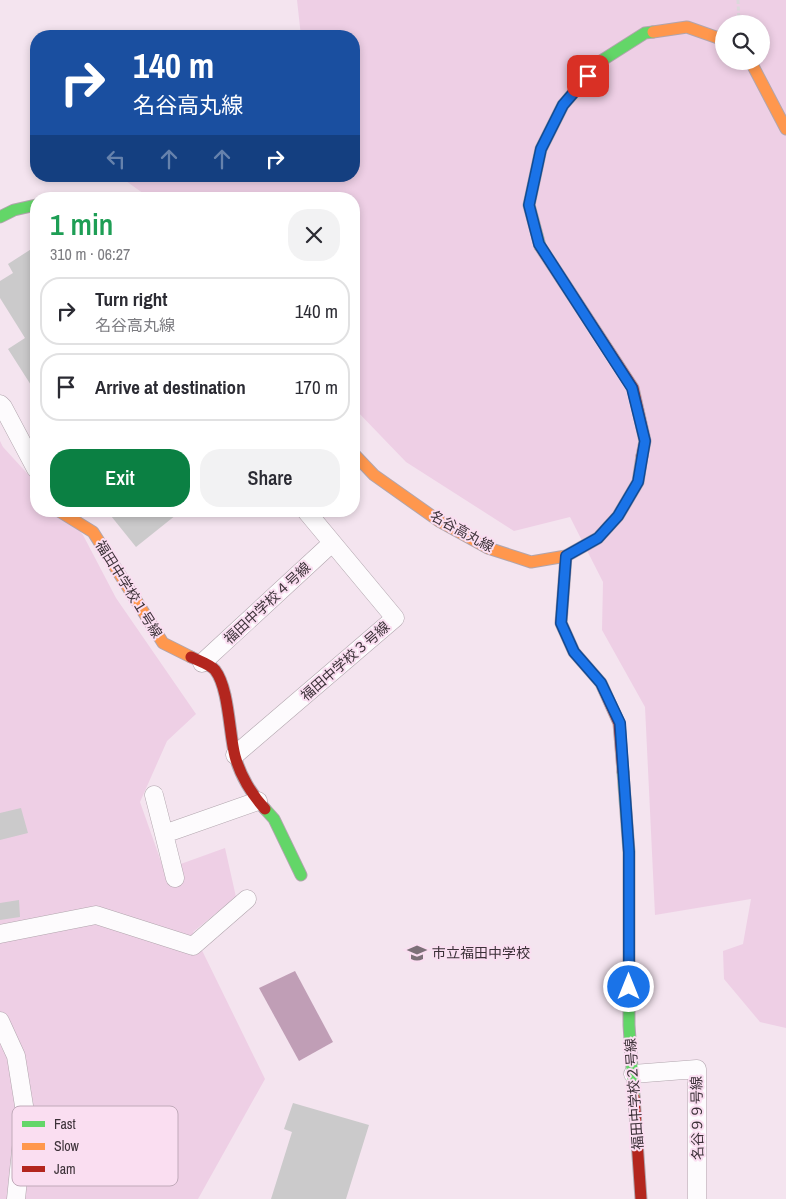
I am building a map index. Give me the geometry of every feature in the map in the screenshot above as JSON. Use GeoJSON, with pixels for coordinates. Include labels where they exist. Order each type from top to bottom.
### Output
{"type":"FeatureCollection","features":[{"type":"Feature","properties":{"kind":"street","name":"名谷高丸線"},"geometry":{"type":"LineString","coordinates":[[360,460],[374,475],[439,521],[488,548],[531,562],[566,556],[598,538],[618,516],[638,482],[645,441],[632,388],[539,244],[529,205],[541,149],[563,105],[601,61],[645,33],[687,27],[715,37]]}},
{"type":"Feature","properties":{"kind":"street"},"geometry":{"type":"LineString","coordinates":[[755,70],[786,129]]}},
{"type":"Feature","properties":{"kind":"street"},"geometry":{"type":"LineString","coordinates":[[0,217],[14,210],[30,206]]}},
{"type":"Feature","properties":{"kind":"street"},"geometry":{"type":"LineString","coordinates":[[0,404],[30,457]]}},
{"type":"Feature","properties":{"kind":"street","name":"福田中学校１号線"},"geometry":{"type":"LineString","coordinates":[[69,517],[93,532],[164,643],[214,669],[222,687],[235,755],[240,770],[258,800],[274,819],[301,875]]}},
{"type":"Feature","properties":{"kind":"street","name":"福田中学校３号線"},"geometry":{"type":"LineString","coordinates":[[235,755],[395,618],[311,517]]}},
{"type":"Feature","properties":{"kind":"street","name":"福田中学校４号線"},"geometry":{"type":"LineString","coordinates":[[202,663],[332,543]]}},
{"type":"Feature","properties":{"kind":"street","name":"福田中学校２号線"},"geometry":{"type":"LineString","coordinates":[[566,556],[561,623],[574,652],[601,683],[620,723],[629,852],[629,1026],[641,1199]]}},
{"type":"Feature","properties":{"kind":"street"},"geometry":{"type":"LineString","coordinates":[[154,794],[176,878]]}},
{"type":"Feature","properties":{"kind":"street"},"geometry":{"type":"LineString","coordinates":[[164,834],[258,800]]}},
{"type":"Feature","properties":{"kind":"street"},"geometry":{"type":"LineString","coordinates":[[0,934],[96,915],[192,946],[247,899]]}},
{"type":"Feature","properties":{"kind":"street"},"geometry":{"type":"LineString","coordinates":[[0,1022],[16,1056],[24,1106]]}},
{"type":"Feature","properties":{"kind":"street","name":"名谷９９号線"},"geometry":{"type":"LineString","coordinates":[[633,1074],[697,1069],[697,1199]]}},
{"type":"Feature","properties":{"kind":"street"},"geometry":{"type":"LineString","coordinates":[[16,1199],[17,1186]]}},
{"type":"Feature","properties":{"kind":"path"},"geometry":{"type":"LineString","coordinates":[[738,0],[739,15]]}},
{"type":"Feature","properties":{"kind":"shaded area"},"geometry":{"type":"Polygon","coordinates":[[[297,0],[786,0],[786,1028],[760,1022],[724,979],[723,951],[743,944],[751,899],[655,915],[645,707],[602,630],[603,582],[570,517],[514,531],[406,462],[360,414],[360,192],[141,192],[127,182],[360,182],[360,30],[300,30],[297,0]]]}},
{"type":"Feature","properties":{"kind":"shaded area"},"geometry":{"type":"Polygon","coordinates":[[[0,441],[3,447],[30,476],[30,517],[67,517],[83,535],[116,598],[196,714],[167,741],[140,802],[164,870],[225,848],[236,897],[193,932],[265,1079],[198,1199],[0,1199],[0,441]]]}},
{"type":"Feature","properties":{"kind":"shaded area"},"geometry":{"type":"Polygon","coordinates":[[[295,971],[333,1042],[299,1061],[259,988],[295,971]]]}},
{"type":"Feature","properties":{"kind":"building"},"geometry":{"type":"Polygon","coordinates":[[[30,250],[30,384],[8,349],[25,338],[0,298],[0,281],[13,273],[8,264],[30,250]]]}},
{"type":"Feature","properties":{"kind":"building"},"geometry":{"type":"Polygon","coordinates":[[[112,517],[174,517],[136,547],[112,517]]]}},
{"type":"Feature","properties":{"kind":"building"},"geometry":{"type":"Polygon","coordinates":[[[21,808],[28,833],[0,840],[0,813],[21,808]]]}},
{"type":"Feature","properties":{"kind":"building"},"geometry":{"type":"Polygon","coordinates":[[[19,900],[20,917],[0,920],[0,903],[19,900]]]}},
{"type":"Feature","properties":{"kind":"building"},"geometry":{"type":"Polygon","coordinates":[[[293,1103],[369,1125],[346,1199],[271,1199],[292,1132],[284,1129],[293,1103]]]}},
{"type":"Feature","properties":{"kind":"traffic: fast"},"geometry":{"type":"LineString","coordinates":[[540,246],[529,205],[541,149],[563,105],[601,61],[645,33],[653,32]]}},
{"type":"Feature","properties":{"kind":"traffic: fast"},"geometry":{"type":"LineString","coordinates":[[0,217],[14,210],[30,206]]}},
{"type":"Feature","properties":{"kind":"traffic: fast"},"geometry":{"type":"LineString","coordinates":[[623,772],[629,852],[629,1025],[634,1097]]}},
{"type":"Feature","properties":{"kind":"traffic: fast"},"geometry":{"type":"LineString","coordinates":[[265,809],[274,819],[301,875]]}},
{"type":"Feature","properties":{"kind":"traffic: slow"},"geometry":{"type":"LineString","coordinates":[[653,32],[687,27],[715,37]]}},
{"type":"Feature","properties":{"kind":"traffic: slow"},"geometry":{"type":"LineString","coordinates":[[755,70],[786,129]]}},
{"type":"Feature","properties":{"kind":"traffic: slow"},"geometry":{"type":"LineString","coordinates":[[360,460],[374,475],[439,521],[488,548],[531,562],[566,556],[598,538],[618,516],[638,482],[642,456]]}},
{"type":"Feature","properties":{"kind":"traffic: slow"},"geometry":{"type":"LineString","coordinates":[[69,517],[93,532],[163,643],[191,657]]}},
{"type":"Feature","properties":{"kind":"traffic: jam"},"geometry":{"type":"LineString","coordinates":[[540,246],[633,388],[645,441],[642,456]]}},
{"type":"Feature","properties":{"kind":"traffic: jam"},"geometry":{"type":"LineString","coordinates":[[566,556],[561,623],[574,652],[601,683],[619,723],[623,772]]}},
{"type":"Feature","properties":{"kind":"traffic: jam"},"geometry":{"type":"LineString","coordinates":[[191,657],[213,668],[220,678],[226,699],[237,763],[247,784],[265,809]]}},
{"type":"Feature","properties":{"kind":"traffic: jam"},"geometry":{"type":"LineString","coordinates":[[634,1097],[641,1199]]}},
{"type":"Feature","properties":{"kind":"place","name":"市立福田中学校"},"geometry":{"type":"Point","coordinates":[417,953]}},
{"type":"Feature","properties":{"kind":"route"},"geometry":{"type":"LineString","coordinates":[[588,76],[563,105],[541,149],[529,205],[539,244],[632,388],[645,441],[638,482],[618,516],[598,538],[566,556],[561,623],[574,652],[601,683],[620,723],[629,852],[629,987]]}}]}
